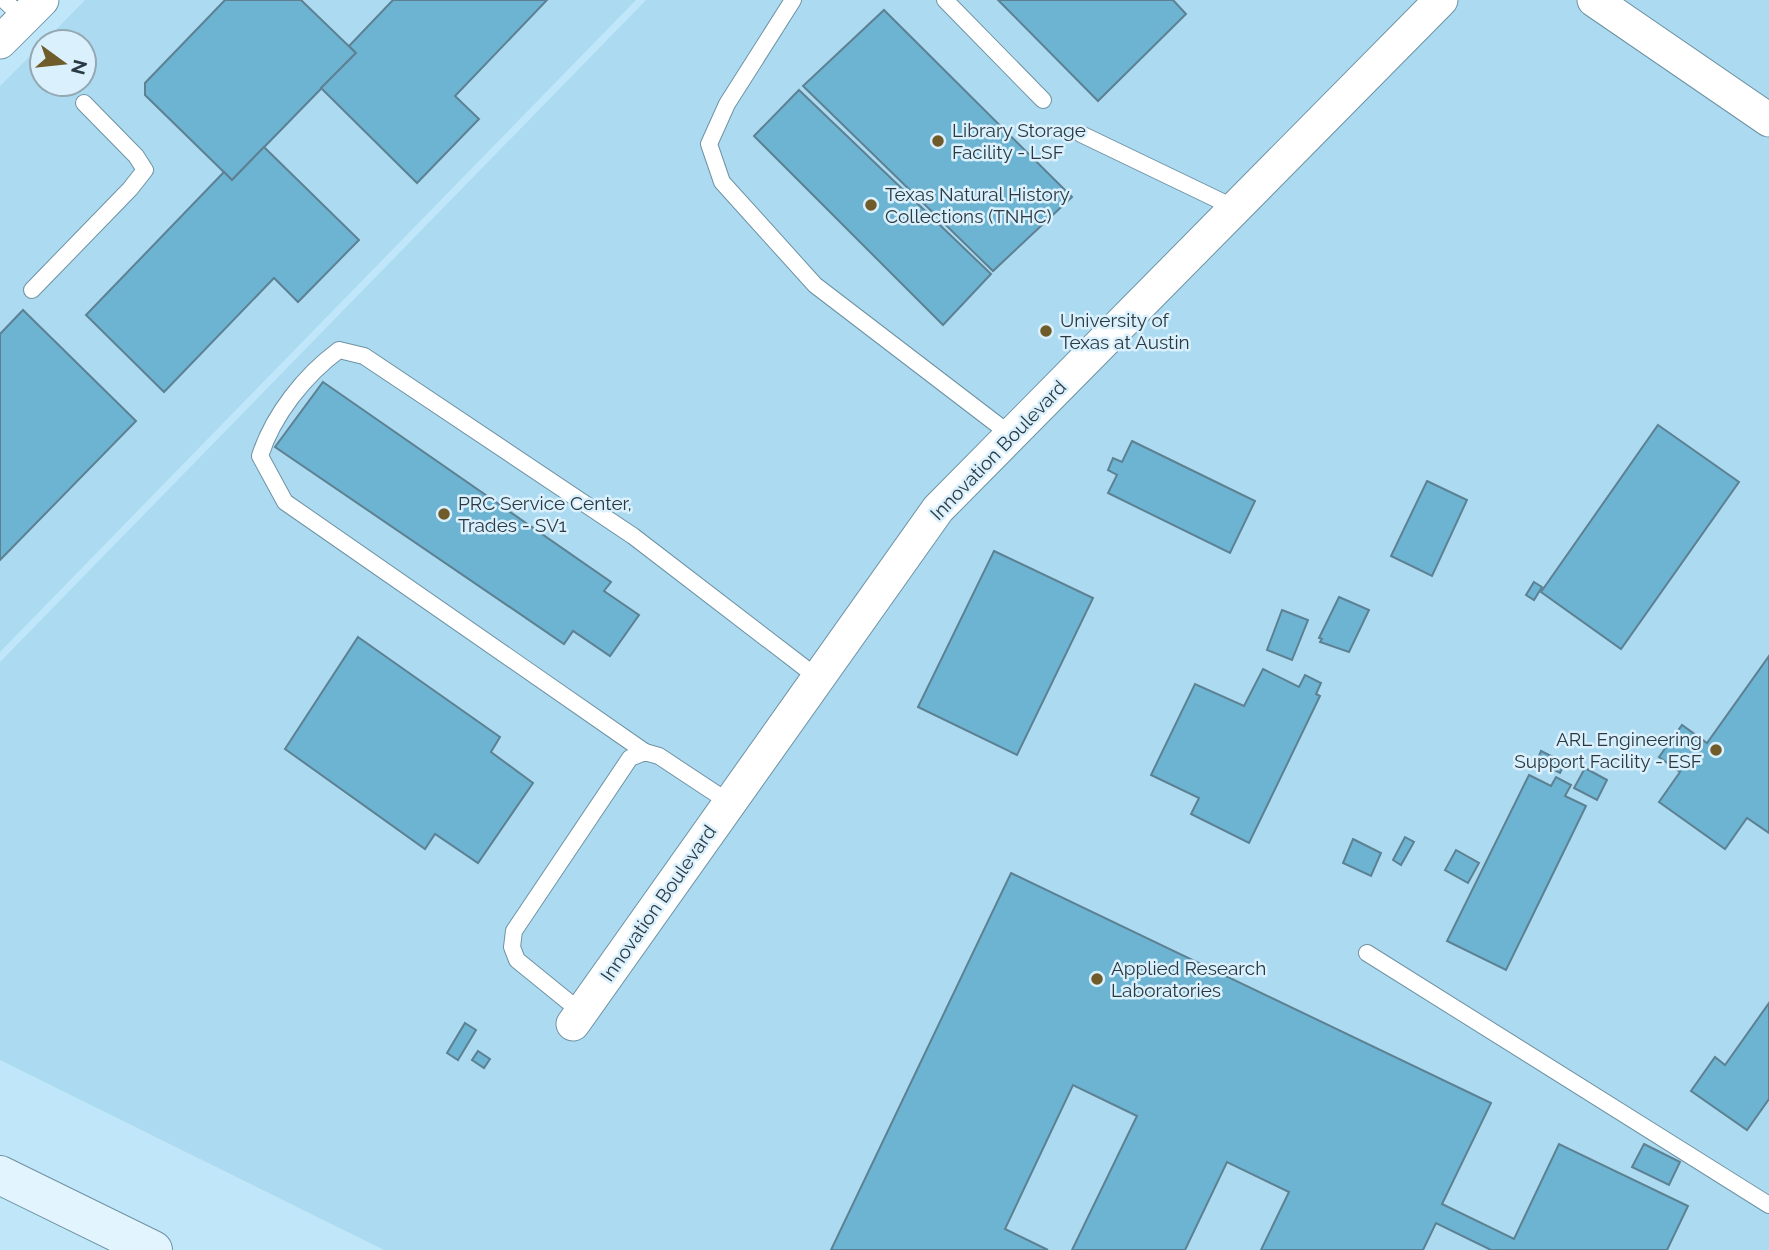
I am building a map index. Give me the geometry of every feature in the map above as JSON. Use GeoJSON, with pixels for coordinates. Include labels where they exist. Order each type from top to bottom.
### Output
{"type":"FeatureCollection","features":[{"type":"Feature","properties":{"kind":"main road"},"geometry":{"type":"LineString","coordinates":[[0,1175],[153,1250]]}},
{"type":"Feature","properties":{"kind":"street","name":"Innovation Boulevard"},"geometry":{"type":"LineString","coordinates":[[577,1018],[938,509],[1441,0]]}},
{"type":"Feature","properties":{"kind":"street"},"geometry":{"type":"LineString","coordinates":[[1594,0],[1769,120]]}},
{"type":"Feature","properties":{"kind":"street"},"geometry":{"type":"LineString","coordinates":[[0,41],[23,6]]}},
{"type":"Feature","properties":{"kind":"lane"},"geometry":{"type":"LineString","coordinates":[[793,0],[727,104],[709,144],[722,182],[815,285],[1011,435]]}},
{"type":"Feature","properties":{"kind":"lane"},"geometry":{"type":"LineString","coordinates":[[945,0],[1042,100]]}},
{"type":"Feature","properties":{"kind":"lane"},"geometry":{"type":"LineString","coordinates":[[32,290],[130,189],[145,170],[136,156],[84,103]]}},
{"type":"Feature","properties":{"kind":"lane"},"geometry":{"type":"LineString","coordinates":[[1081,134],[1235,208]]}},
{"type":"Feature","properties":{"kind":"lane"},"geometry":{"type":"LineString","coordinates":[[730,803],[659,756],[645,752],[285,502],[260,456],[267,434],[316,367],[339,350],[364,356],[633,536],[818,678]]}},
{"type":"Feature","properties":{"kind":"lane"},"geometry":{"type":"LineString","coordinates":[[577,1018],[517,960],[512,947],[514,931],[630,758],[645,752]]}},
{"type":"Feature","properties":{"kind":"lane"},"geometry":{"type":"LineString","coordinates":[[1367,953],[1769,1205]]}},
{"type":"Feature","properties":{"kind":"shaded area"},"geometry":{"type":"Polygon","coordinates":[[[85,0],[636,0],[0,652],[0,86],[28,58],[28,98],[98,98],[98,28],[58,28],[85,0]]]}},
{"type":"Feature","properties":{"kind":"shaded area","name":"University of Texas at Austin"},"geometry":{"type":"Polygon","coordinates":[[[646,0],[1769,0],[1769,1250],[384,1250],[0,1060],[0,662],[646,0]]]}},
{"type":"Feature","properties":{"kind":"building"},"geometry":{"type":"Polygon","coordinates":[[[225,0],[301,0],[356,53],[232,180],[145,95],[145,83],[225,0]]]}},
{"type":"Feature","properties":{"kind":"building"},"geometry":{"type":"Polygon","coordinates":[[[393,0],[547,0],[455,96],[479,119],[417,183],[321,88],[356,53],[349,46],[393,0]]]}},
{"type":"Feature","properties":{"kind":"building"},"geometry":{"type":"Polygon","coordinates":[[[998,0],[1173,0],[1186,14],[1098,101],[998,0]]]}},
{"type":"Feature","properties":{"kind":"building","name":"Library Storage Facility - LSF"},"geometry":{"type":"Polygon","coordinates":[[[884,10],[1072,197],[993,271],[803,86],[884,10]]]}},
{"type":"Feature","properties":{"kind":"building","name":"Texas Natural History Collections (TNHC)"},"geometry":{"type":"Polygon","coordinates":[[[799,90],[991,274],[943,325],[754,136],[799,90]]]}},
{"type":"Feature","properties":{"kind":"building"},"geometry":{"type":"Polygon","coordinates":[[[264,147],[359,240],[298,302],[274,278],[164,392],[86,315],[224,172],[232,180],[264,147]]]}},
{"type":"Feature","properties":{"kind":"building"},"geometry":{"type":"Polygon","coordinates":[[[23,310],[136,421],[0,560],[0,334],[23,310]]]}},
{"type":"Feature","properties":{"kind":"building","name":"PRC Service Center, Trades - SV1"},"geometry":{"type":"Polygon","coordinates":[[[323,382],[611,582],[604,591],[639,615],[610,656],[573,631],[564,644],[275,447],[323,382]]]}},
{"type":"Feature","properties":{"kind":"building"},"geometry":{"type":"Polygon","coordinates":[[[1658,425],[1739,482],[1621,649],[1541,592],[1658,425]]]}},
{"type":"Feature","properties":{"kind":"building"},"geometry":{"type":"Polygon","coordinates":[[[1132,441],[1255,501],[1230,553],[1108,493],[1117,475],[1108,470],[1113,458],[1122,462],[1132,441]]]}},
{"type":"Feature","properties":{"kind":"building"},"geometry":{"type":"Polygon","coordinates":[[[1427,481],[1467,500],[1432,576],[1391,556],[1427,481]]]}},
{"type":"Feature","properties":{"kind":"building"},"geometry":{"type":"Polygon","coordinates":[[[994,551],[1093,598],[1017,755],[918,707],[994,551]]]}},
{"type":"Feature","properties":{"kind":"building"},"geometry":{"type":"Polygon","coordinates":[[[1534,582],[1542,587],[1534,600],[1526,595],[1534,582]]]}},
{"type":"Feature","properties":{"kind":"building"},"geometry":{"type":"Polygon","coordinates":[[[1339,597],[1369,610],[1349,652],[1320,642],[1322,639],[1319,638],[1339,597]]]}},
{"type":"Feature","properties":{"kind":"building"},"geometry":{"type":"Polygon","coordinates":[[[1282,610],[1308,620],[1292,660],[1267,650],[1282,610]]]}},
{"type":"Feature","properties":{"kind":"building"},"geometry":{"type":"Polygon","coordinates":[[[358,637],[500,737],[491,752],[533,783],[478,863],[435,834],[425,849],[285,749],[358,637]]]}},
{"type":"Feature","properties":{"kind":"building","name":"ARL Engineering Support Facility - ESF"},"geometry":{"type":"Polygon","coordinates":[[[1769,656],[1769,833],[1747,818],[1725,849],[1659,802],[1680,772],[1659,757],[1682,725],[1707,743],[1769,656]]]}},
{"type":"Feature","properties":{"kind":"building"},"geometry":{"type":"Polygon","coordinates":[[[1263,669],[1299,687],[1305,675],[1321,683],[1316,694],[1320,696],[1249,843],[1191,814],[1199,798],[1151,775],[1195,684],[1244,706],[1263,669]]]}},
{"type":"Feature","properties":{"kind":"building"},"geometry":{"type":"Polygon","coordinates":[[[1541,751],[1565,763],[1560,773],[1537,761],[1541,751]]]}},
{"type":"Feature","properties":{"kind":"building"},"geometry":{"type":"Polygon","coordinates":[[[1585,768],[1607,780],[1597,800],[1574,788],[1585,768]]]}},
{"type":"Feature","properties":{"kind":"building"},"geometry":{"type":"Polygon","coordinates":[[[1529,775],[1551,786],[1556,777],[1571,785],[1565,796],[1586,806],[1506,970],[1447,941],[1529,775]]]}},
{"type":"Feature","properties":{"kind":"building"},"geometry":{"type":"Polygon","coordinates":[[[1405,837],[1414,842],[1401,865],[1393,860],[1405,837]]]}},
{"type":"Feature","properties":{"kind":"building"},"geometry":{"type":"Polygon","coordinates":[[[1353,839],[1381,853],[1371,876],[1343,863],[1353,839]]]}},
{"type":"Feature","properties":{"kind":"building"},"geometry":{"type":"Polygon","coordinates":[[[1456,850],[1479,863],[1468,883],[1445,870],[1456,850]]]}},
{"type":"Feature","properties":{"kind":"building","name":"Applied Research Laboratories"},"geometry":{"type":"Polygon","coordinates":[[[1011,873],[1491,1103],[1442,1204],[1514,1239],[1559,1144],[1688,1206],[1667,1250],[1491,1250],[1436,1223],[1423,1250],[1261,1250],[1289,1192],[1227,1162],[1185,1250],[1072,1250],[1137,1116],[1073,1085],[1005,1229],[1048,1250],[831,1250],[1011,873]]]}},
{"type":"Feature","properties":{"kind":"building"},"geometry":{"type":"Polygon","coordinates":[[[1769,1003],[1769,1099],[1747,1130],[1691,1091],[1715,1057],[1725,1065],[1769,1003]]]}},
{"type":"Feature","properties":{"kind":"building"},"geometry":{"type":"Polygon","coordinates":[[[465,1023],[476,1030],[458,1060],[447,1053],[465,1023]]]}},
{"type":"Feature","properties":{"kind":"building"},"geometry":{"type":"Polygon","coordinates":[[[478,1051],[490,1059],[484,1068],[472,1060],[478,1051]]]}},
{"type":"Feature","properties":{"kind":"building"},"geometry":{"type":"Polygon","coordinates":[[[1644,1144],[1680,1162],[1669,1185],[1632,1167],[1644,1144]]]}},
{"type":"Feature","properties":{"kind":"place","name":"Library Storage Facility - LSF"},"geometry":{"type":"Point","coordinates":[938,141]}},
{"type":"Feature","properties":{"kind":"place","name":"Texas Natural History Collections (TNHC)"},"geometry":{"type":"Point","coordinates":[871,205]}},
{"type":"Feature","properties":{"kind":"place","name":"University of Texas at Austin"},"geometry":{"type":"Point","coordinates":[1046,331]}},
{"type":"Feature","properties":{"kind":"place","name":"PRC Service Center, Trades - SV1"},"geometry":{"type":"Point","coordinates":[444,514]}},
{"type":"Feature","properties":{"kind":"place","name":"ARL Engineering Support Facility - ESF"},"geometry":{"type":"Point","coordinates":[1716,750]}},
{"type":"Feature","properties":{"kind":"place","name":"Applied Research Laboratories"},"geometry":{"type":"Point","coordinates":[1097,979]}}]}
